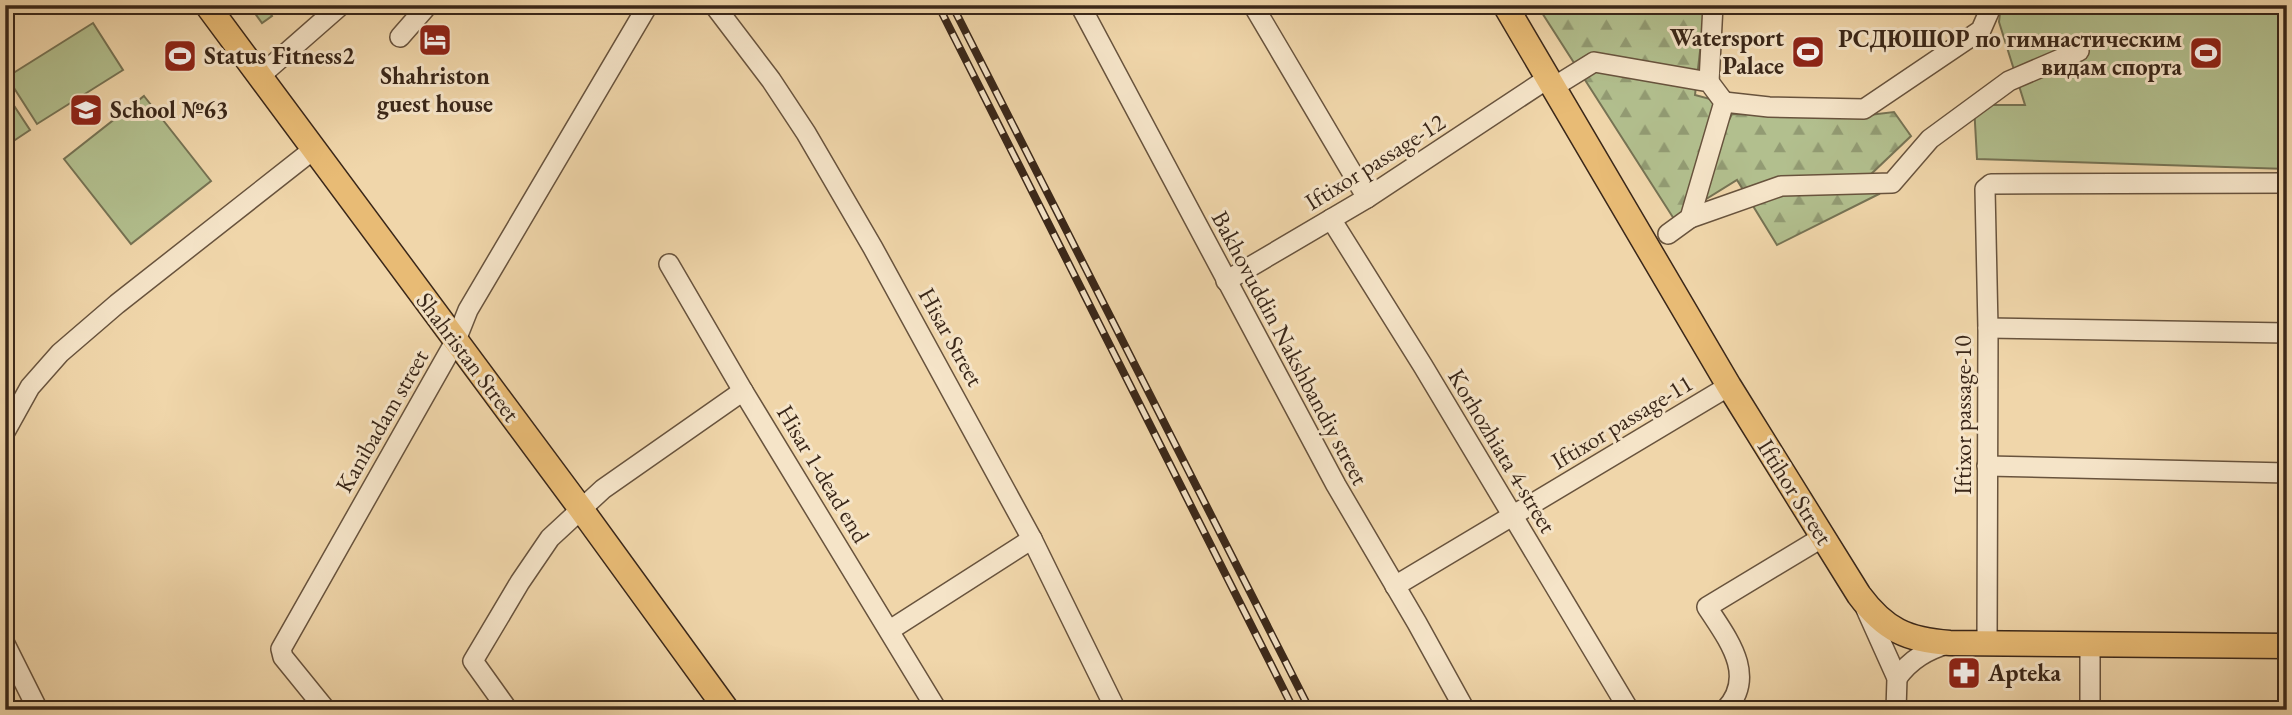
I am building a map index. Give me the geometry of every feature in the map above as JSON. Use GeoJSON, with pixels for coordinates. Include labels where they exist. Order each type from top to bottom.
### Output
{"type":"FeatureCollection","features":[{"type":"Feature","properties":{"kind":"main road","name":"Shahristan Street"},"geometry":{"type":"LineString","coordinates":[[208,5],[269,69],[314,149],[581,509],[726,710]]}},
{"type":"Feature","properties":{"kind":"main road","name":"Iftihor Street"},"geometry":{"type":"LineString","coordinates":[[1505,5],[1729,386],[1859,595],[1883,623],[1915,639],[1950,643],[2287,646]]}},
{"type":"Feature","properties":{"kind":"street"},"geometry":{"type":"LineString","coordinates":[[269,69],[341,5]]}},
{"type":"Feature","properties":{"kind":"street"},"geometry":{"type":"LineString","coordinates":[[400,37],[428,5]]}},
{"type":"Feature","properties":{"kind":"street","name":"Kanibadam street"},"geometry":{"type":"LineString","coordinates":[[326,710],[283,657],[281,649],[456,340],[468,310],[648,5]]}},
{"type":"Feature","properties":{"kind":"street","name":"Hisar Street"},"geometry":{"type":"LineString","coordinates":[[714,5],[771,80],[833,179],[943,372],[1070,613],[1116,710]]}},
{"type":"Feature","properties":{"kind":"street","name":"Bakhovuddin Nakshbandiy street"},"geometry":{"type":"LineString","coordinates":[[1080,5],[1336,485],[1465,710]]}},
{"type":"Feature","properties":{"kind":"street"},"geometry":{"type":"LineString","coordinates":[[1253,5],[1367,198]]}},
{"type":"Feature","properties":{"kind":"street"},"geometry":{"type":"LineString","coordinates":[[1713,5],[1709,82],[1724,102],[1769,107],[1864,109],[1980,30],[1992,5]]}},
{"type":"Feature","properties":{"kind":"street"},"geometry":{"type":"LineString","coordinates":[[1668,234],[1690,218],[1781,186],[1892,183],[1930,139],[2009,81],[2079,51]]}},
{"type":"Feature","properties":{"kind":"street","name":"Iftixor passage-12"},"geometry":{"type":"LineString","coordinates":[[1226,281],[1367,198],[1550,84],[1594,62],[1709,82]]}},
{"type":"Feature","properties":{"kind":"street"},"geometry":{"type":"LineString","coordinates":[[1690,218],[1724,102]]}},
{"type":"Feature","properties":{"kind":"street"},"geometry":{"type":"LineString","coordinates":[[5,432],[30,387],[60,353],[117,304],[314,149]]}},
{"type":"Feature","properties":{"kind":"street","name":"Iftixor passage-10"},"geometry":{"type":"LineString","coordinates":[[1987,645],[1988,328],[1985,189],[1990,184],[2287,183]]}},
{"type":"Feature","properties":{"kind":"street","name":"Korhozhiаta 4-street"},"geometry":{"type":"LineString","coordinates":[[1331,219],[1629,710]]}},
{"type":"Feature","properties":{"kind":"street","name":"Hisar 1-dead end"},"geometry":{"type":"LineString","coordinates":[[669,264],[937,710]]}},
{"type":"Feature","properties":{"kind":"street"},"geometry":{"type":"LineString","coordinates":[[1988,328],[2287,333]]}},
{"type":"Feature","properties":{"kind":"street","name":"Iftixor passage-11"},"geometry":{"type":"LineString","coordinates":[[1395,586],[1729,386]]}},
{"type":"Feature","properties":{"kind":"street"},"geometry":{"type":"LineString","coordinates":[[508,710],[473,661],[550,538],[603,489],[743,391]]}},
{"type":"Feature","properties":{"kind":"street"},"geometry":{"type":"LineString","coordinates":[[1987,466],[2287,473]]}},
{"type":"Feature","properties":{"kind":"street"},"geometry":{"type":"LineString","coordinates":[[1725,710],[1735,696],[1740,682],[1740,665],[1732,646],[1707,607],[1823,537]]}},
{"type":"Feature","properties":{"kind":"street"},"geometry":{"type":"LineString","coordinates":[[890,630],[1032,539]]}},
{"type":"Feature","properties":{"kind":"street"},"geometry":{"type":"LineString","coordinates":[[1859,595],[1897,678],[1896,710]]}},
{"type":"Feature","properties":{"kind":"street"},"geometry":{"type":"LineString","coordinates":[[1897,678],[1907,665],[1919,656],[1950,643]]}},
{"type":"Feature","properties":{"kind":"street"},"geometry":{"type":"LineString","coordinates":[[5,644],[38,710]]}},
{"type":"Feature","properties":{"kind":"street"},"geometry":{"type":"LineString","coordinates":[[2090,646],[2090,710]]}},
{"type":"Feature","properties":{"kind":"green space"},"geometry":{"type":"Polygon","coordinates":[[[249,5],[264,5],[272,16],[262,23],[249,5]]]}},
{"type":"Feature","properties":{"kind":"green space"},"geometry":{"type":"Polygon","coordinates":[[[1537,5],[1710,5],[1702,34],[1695,95],[1714,100],[1716,119],[1729,120],[1732,114],[1861,116],[1894,112],[1911,136],[1868,177],[1879,194],[1777,245],[1737,180],[1674,219],[1537,5]]]}},
{"type":"Feature","properties":{"kind":"green space"},"geometry":{"type":"Polygon","coordinates":[[[2001,5],[2287,5],[2287,169],[1977,159],[1974,105],[2025,105],[1999,22],[2001,5]]]}},
{"type":"Feature","properties":{"kind":"green space"},"geometry":{"type":"Polygon","coordinates":[[[93,23],[123,70],[37,124],[7,77],[93,23]]]}},
{"type":"Feature","properties":{"kind":"green space"},"geometry":{"type":"Polygon","coordinates":[[[5,92],[30,130],[9,144],[5,139],[5,92]]]}},
{"type":"Feature","properties":{"kind":"green space"},"geometry":{"type":"Polygon","coordinates":[[[144,96],[211,181],[131,244],[64,159],[144,96]]]}},
{"type":"Feature","properties":{"kind":"railway"},"geometry":{"type":"LineString","coordinates":[[938,5],[1294,710]]}},
{"type":"Feature","properties":{"kind":"railway"},"geometry":{"type":"LineString","coordinates":[[952,5],[1310,710]]}},
{"type":"Feature","properties":{"kind":"place","name":"Shahriston guest house"},"geometry":{"type":"Point","coordinates":[435,40]}},
{"type":"Feature","properties":{"kind":"place","name":"Watersport Palace"},"geometry":{"type":"Point","coordinates":[1808,52]}},
{"type":"Feature","properties":{"kind":"place","name":"РСДЮШОР по гимнастическим видам спорта"},"geometry":{"type":"Point","coordinates":[2206,53]}},
{"type":"Feature","properties":{"kind":"place","name":"Status Fitness2"},"geometry":{"type":"Point","coordinates":[180,56]}},
{"type":"Feature","properties":{"kind":"place","name":"School №63"},"geometry":{"type":"Point","coordinates":[86,110]}},
{"type":"Feature","properties":{"kind":"place","name":"Apteka"},"geometry":{"type":"Point","coordinates":[1964,673]}}]}
